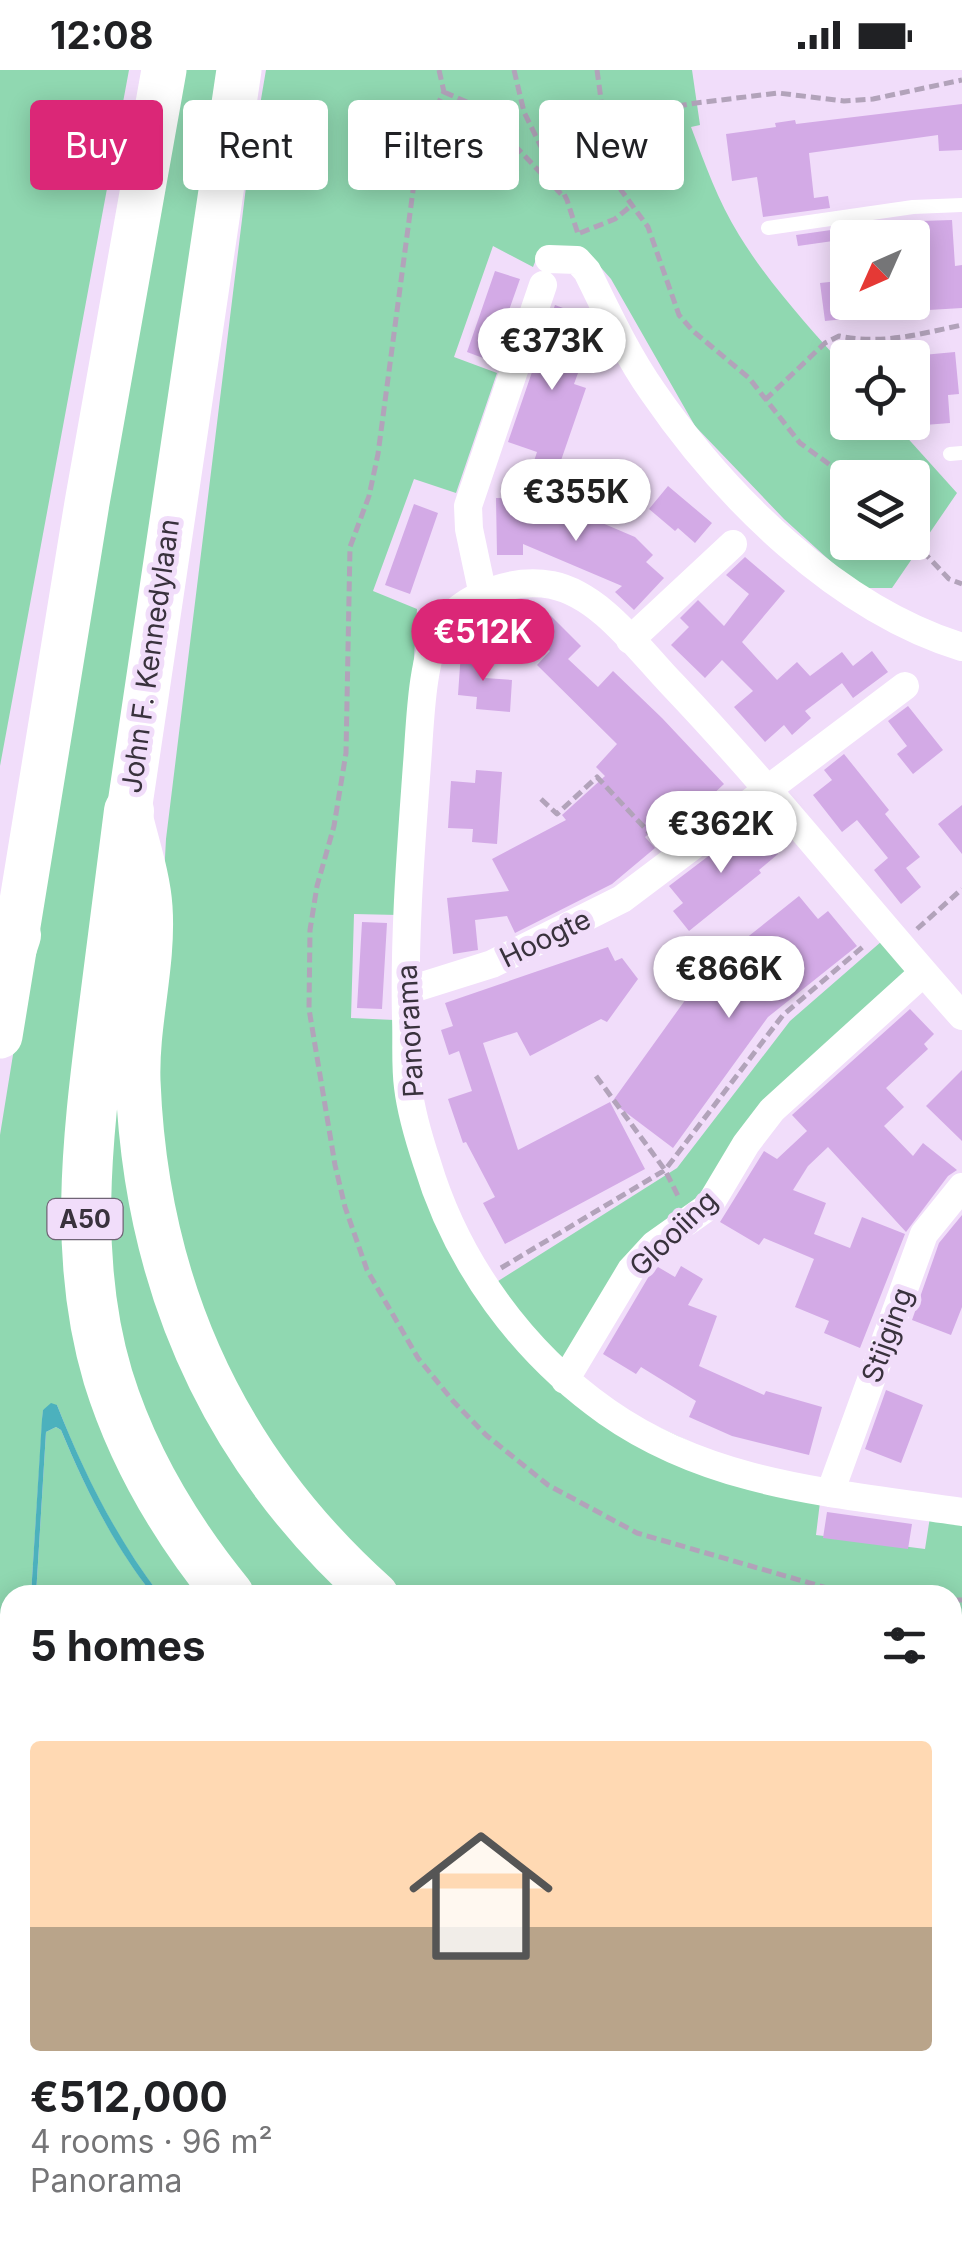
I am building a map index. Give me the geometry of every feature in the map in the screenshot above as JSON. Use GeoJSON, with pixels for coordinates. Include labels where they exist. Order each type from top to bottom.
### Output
{"type":"FeatureCollection","features":[{"type":"Feature","properties":{"kind":"highway"},"geometry":{"type":"LineString","coordinates":[[0,1036],[90,485],[164,70]]}},
{"type":"Feature","properties":{"kind":"highway","name":"John F. Kennedylaan"},"geometry":{"type":"LineString","coordinates":[[239,70],[129,811],[150,906],[138,1076],[144,1167],[170,1286],[203,1369],[240,1437],[274,1488],[308,1529],[366,1585]]}},
{"type":"Feature","properties":{"kind":"highway","name":"A50"},"geometry":{"type":"LineString","coordinates":[[129,811],[87,1132],[84,1193],[91,1286],[108,1376],[136,1449],[162,1502],[221,1585]]}},
{"type":"Feature","properties":{"kind":"highway"},"geometry":{"type":"LineString","coordinates":[[0,983],[16,935]]}},
{"type":"Feature","properties":{"kind":"street"},"geometry":{"type":"LineString","coordinates":[[483,595],[468,506],[546,272],[577,260],[652,391],[700,454],[759,517],[806,560],[873,606],[962,647]]}},
{"type":"Feature","properties":{"kind":"street"},"geometry":{"type":"LineString","coordinates":[[630,640],[733,544]]}},
{"type":"Feature","properties":{"kind":"street","name":"Panorama"},"geometry":{"type":"LineString","coordinates":[[962,1016],[768,788],[594,605],[557,586],[518,582],[458,608],[437,633],[424,686],[408,882],[408,1088],[427,1164],[453,1231],[482,1280],[518,1334],[565,1380],[611,1416],[686,1457],[770,1484],[962,1512]]}},
{"type":"Feature","properties":{"kind":"street"},"geometry":{"type":"LineString","coordinates":[[768,788],[905,686]]}},
{"type":"Feature","properties":{"kind":"street","name":"Hoogte"},"geometry":{"type":"LineString","coordinates":[[406,991],[492,964],[622,899],[768,788]]}},
{"type":"Feature","properties":{"kind":"street","name":"Glooiing"},"geometry":{"type":"LineString","coordinates":[[565,1380],[631,1270],[654,1244],[709,1206],[746,1144],[772,1110],[924,972]]}},
{"type":"Feature","properties":{"kind":"street","name":"Stijging"},"geometry":{"type":"LineString","coordinates":[[830,1493],[924,1234],[962,1187]]}},
{"type":"Feature","properties":{"kind":"lane"},"geometry":{"type":"LineString","coordinates":[[768,228],[913,207],[962,205]]}},
{"type":"Feature","properties":{"kind":"path"},"geometry":{"type":"LineString","coordinates":[[440,70],[444,92],[420,138],[378,454],[350,547],[346,753],[310,930],[309,1009],[345,1208],[367,1270],[418,1358],[486,1435],[548,1485],[638,1534],[816,1585]]}},
{"type":"Feature","properties":{"kind":"path"},"geometry":{"type":"LineString","coordinates":[[514,70],[524,112],[567,200],[578,234],[615,219],[632,205]]}},
{"type":"Feature","properties":{"kind":"path"},"geometry":{"type":"LineString","coordinates":[[597,70],[601,100]]}},
{"type":"Feature","properties":{"kind":"path"},"geometry":{"type":"LineString","coordinates":[[684,105],[778,93],[858,100],[962,80]]}},
{"type":"Feature","properties":{"kind":"path"},"geometry":{"type":"LineString","coordinates":[[444,92],[478,107],[567,200]]}},
{"type":"Feature","properties":{"kind":"path"},"geometry":{"type":"LineString","coordinates":[[621,190],[648,227],[680,315],[693,332],[749,378],[800,444],[830,465]]}},
{"type":"Feature","properties":{"kind":"path"},"geometry":{"type":"LineString","coordinates":[[765,400],[838,336],[856,340],[906,338],[962,325]]}},
{"type":"Feature","properties":{"kind":"path"},"geometry":{"type":"LineString","coordinates":[[930,558],[949,578],[962,584]]}},
{"type":"Feature","properties":{"kind":"path"},"geometry":{"type":"LineString","coordinates":[[541,798],[557,814],[597,777],[673,857]]}},
{"type":"Feature","properties":{"kind":"path"},"geometry":{"type":"LineString","coordinates":[[893,936],[962,889]]}},
{"type":"Feature","properties":{"kind":"path","name":"Glooiing"},"geometry":{"type":"LineString","coordinates":[[482,1280],[665,1170],[783,1015],[893,936]]}},
{"type":"Feature","properties":{"kind":"path"},"geometry":{"type":"LineString","coordinates":[[596,1076],[665,1170],[690,1221]]}},
{"type":"Feature","properties":{"kind":"green space"},"geometry":{"type":"Polygon","coordinates":[[[0,70],[129,70],[123,100],[30,100],[30,190],[107,190],[0,766],[0,70]]]}},
{"type":"Feature","properties":{"kind":"green space"},"geometry":{"type":"Polygon","coordinates":[[[183,70],[226,70],[222,100],[183,100],[183,190],[210,190],[71,1255],[209,1585],[153,1585],[102,1504],[57,1405],[43,1410],[32,1585],[0,1585],[0,1135],[64,740],[183,70]]]}},
{"type":"Feature","properties":{"kind":"green space"},"geometry":{"type":"Polygon","coordinates":[[[266,70],[692,70],[700,125],[691,127],[718,196],[763,271],[830,351],[830,440],[909,440],[927,460],[830,460],[830,560],[911,560],[892,588],[860,588],[784,519],[695,426],[611,279],[589,254],[537,257],[533,267],[493,246],[454,357],[497,373],[456,493],[414,479],[373,591],[417,609],[398,915],[354,914],[351,1018],[394,1020],[411,1140],[550,1377],[820,1502],[816,1535],[925,1549],[930,1517],[962,1521],[962,1585],[390,1585],[362,1563],[287,1477],[225,1379],[183,1274],[153,1080],[166,839],[246,190],[328,190],[328,100],[261,100],[266,70]]]}},
{"type":"Feature","properties":{"kind":"green space"},"geometry":{"type":"Polygon","coordinates":[[[930,463],[957,493],[930,532],[930,463]]]}},
{"type":"Feature","properties":{"kind":"green space"},"geometry":{"type":"Polygon","coordinates":[[[882,941],[911,973],[701,1202],[562,1363],[495,1283],[677,1168],[790,1021],[882,941]]]}},
{"type":"Feature","properties":{"kind":"green space"},"geometry":{"type":"Polygon","coordinates":[[[123,1072],[156,1288],[343,1585],[239,1585],[151,1443],[111,1314],[102,1191],[123,1072]]]}},
{"type":"Feature","properties":{"kind":"green space"},"geometry":{"type":"Polygon","coordinates":[[[56,1427],[61,1430],[113,1536],[146,1585],[37,1585],[46,1432],[56,1427]]]}},
{"type":"Feature","properties":{"kind":"water"},"geometry":{"type":"Polygon","coordinates":[[[51,1403],[57,1405],[115,1527],[153,1585],[146,1585],[113,1536],[61,1430],[56,1427],[46,1432],[37,1585],[32,1585],[43,1410],[51,1403]]]}},
{"type":"Feature","properties":{"kind":"building"},"geometry":{"type":"Polygon","coordinates":[[[962,104],[962,150],[939,151],[938,135],[809,153],[814,198],[828,196],[830,208],[763,217],[757,177],[732,181],[726,134],[776,127],[775,123],[795,120],[796,124],[962,104]]]}},
{"type":"Feature","properties":{"kind":"building"},"geometry":{"type":"Polygon","coordinates":[[[952,220],[955,266],[962,265],[962,308],[930,310],[930,221],[952,220]]]}},
{"type":"Feature","properties":{"kind":"building"},"geometry":{"type":"Polygon","coordinates":[[[830,230],[830,241],[798,246],[796,235],[830,230]]]}},
{"type":"Feature","properties":{"kind":"building"},"geometry":{"type":"Polygon","coordinates":[[[495,271],[520,279],[491,361],[467,352],[495,271]]]}},
{"type":"Feature","properties":{"kind":"building"},"geometry":{"type":"Polygon","coordinates":[[[830,282],[830,320],[835,320],[825,321],[820,283],[830,282]]]}},
{"type":"Feature","properties":{"kind":"building"},"geometry":{"type":"Polygon","coordinates":[[[555,305],[579,314],[571,336],[589,343],[574,384],[586,388],[557,472],[533,464],[537,452],[508,442],[555,305]]]}},
{"type":"Feature","properties":{"kind":"building"},"geometry":{"type":"Polygon","coordinates":[[[955,352],[959,394],[948,395],[950,423],[930,425],[930,354],[955,352]]]}},
{"type":"Feature","properties":{"kind":"building"},"geometry":{"type":"Polygon","coordinates":[[[668,486],[712,523],[695,543],[649,509],[668,486]]]}},
{"type":"Feature","properties":{"kind":"building"},"geometry":{"type":"Polygon","coordinates":[[[541,497],[635,537],[653,555],[646,562],[664,578],[634,610],[615,592],[622,586],[523,544],[523,555],[497,555],[496,498],[541,497]]]}},
{"type":"Feature","properties":{"kind":"building"},"geometry":{"type":"Polygon","coordinates":[[[414,504],[438,513],[410,594],[385,585],[414,504]]]}},
{"type":"Feature","properties":{"kind":"building"},"geometry":{"type":"Polygon","coordinates":[[[745,557],[785,591],[742,642],[777,680],[797,662],[810,676],[842,652],[853,666],[872,651],[888,672],[853,698],[842,683],[805,711],[811,718],[792,735],[784,725],[765,742],[734,707],[753,691],[722,660],[705,678],[671,645],[689,627],[680,618],[698,600],[724,626],[749,594],[726,575],[745,557]]]}},
{"type":"Feature","properties":{"kind":"building"},"geometry":{"type":"Polygon","coordinates":[[[550,615],[581,646],[568,659],[598,687],[613,671],[724,784],[695,811],[686,801],[645,837],[655,848],[612,884],[515,933],[507,916],[475,920],[478,950],[453,954],[447,898],[509,891],[492,859],[566,820],[562,815],[605,776],[596,767],[617,744],[537,665],[550,651],[532,634],[550,615]]]}},
{"type":"Feature","properties":{"kind":"building"},"geometry":{"type":"Polygon","coordinates":[[[461,652],[487,654],[485,678],[512,680],[510,712],[476,709],[477,697],[458,695],[461,652]]]}},
{"type":"Feature","properties":{"kind":"building"},"geometry":{"type":"Polygon","coordinates":[[[908,706],[943,750],[913,774],[897,754],[907,746],[888,721],[908,706]]]}},
{"type":"Feature","properties":{"kind":"building"},"geometry":{"type":"Polygon","coordinates":[[[844,754],[920,857],[906,868],[921,887],[901,904],[874,870],[888,858],[857,820],[842,832],[813,795],[832,780],[824,770],[844,754]]]}},
{"type":"Feature","properties":{"kind":"building"},"geometry":{"type":"Polygon","coordinates":[[[476,770],[502,772],[497,844],[472,842],[473,829],[448,828],[451,781],[475,783],[476,770]]]}},
{"type":"Feature","properties":{"kind":"building"},"geometry":{"type":"Polygon","coordinates":[[[962,805],[962,854],[938,824],[962,805]]]}},
{"type":"Feature","properties":{"kind":"building"},"geometry":{"type":"Polygon","coordinates":[[[752,823],[778,854],[759,870],[761,873],[689,931],[673,911],[683,903],[669,886],[752,823]]]}},
{"type":"Feature","properties":{"kind":"building"},"geometry":{"type":"Polygon","coordinates":[[[799,896],[818,919],[828,911],[857,946],[768,1017],[673,1148],[612,1102],[696,985],[727,1008],[748,975],[759,966],[740,943],[799,896]]]}},
{"type":"Feature","properties":{"kind":"building"},"geometry":{"type":"Polygon","coordinates":[[[362,922],[387,923],[382,1009],[357,1008],[362,922]]]}},
{"type":"Feature","properties":{"kind":"building"},"geometry":{"type":"Polygon","coordinates":[[[608,947],[615,961],[622,958],[638,979],[607,1022],[601,1019],[530,1056],[517,1032],[483,1043],[518,1150],[610,1102],[645,1169],[505,1244],[483,1203],[495,1197],[466,1142],[463,1143],[448,1099],[472,1091],[459,1051],[449,1055],[441,1030],[453,1026],[445,1003],[608,947]]]}},
{"type":"Feature","properties":{"kind":"building"},"geometry":{"type":"Polygon","coordinates":[[[910,1009],[934,1034],[924,1044],[928,1049],[886,1088],[904,1107],[884,1126],[913,1156],[923,1143],[957,1170],[948,1176],[906,1232],[828,1147],[808,1166],[793,1190],[826,1203],[814,1234],[850,1248],[862,1217],[905,1234],[860,1348],[824,1333],[829,1321],[795,1307],[814,1259],[764,1238],[759,1245],[720,1222],[764,1151],[777,1159],[807,1131],[792,1115],[910,1009]]]}},
{"type":"Feature","properties":{"kind":"building"},"geometry":{"type":"Polygon","coordinates":[[[962,1070],[962,1141],[926,1106],[962,1070]]]}},
{"type":"Feature","properties":{"kind":"building"},"geometry":{"type":"Polygon","coordinates":[[[962,1215],[962,1307],[951,1335],[912,1320],[939,1243],[962,1215]]]}},
{"type":"Feature","properties":{"kind":"building"},"geometry":{"type":"Polygon","coordinates":[[[681,1266],[703,1279],[688,1305],[717,1316],[699,1366],[764,1395],[766,1391],[822,1407],[809,1455],[732,1436],[689,1417],[696,1401],[641,1367],[636,1374],[603,1354],[649,1276],[658,1267],[675,1277],[681,1266]]]}},
{"type":"Feature","properties":{"kind":"building"},"geometry":{"type":"Polygon","coordinates":[[[886,1390],[923,1405],[901,1463],[865,1449],[886,1390]]]}},
{"type":"Feature","properties":{"kind":"building"},"geometry":{"type":"Polygon","coordinates":[[[827,1512],[912,1524],[908,1549],[823,1538],[827,1512]]]}}]}
